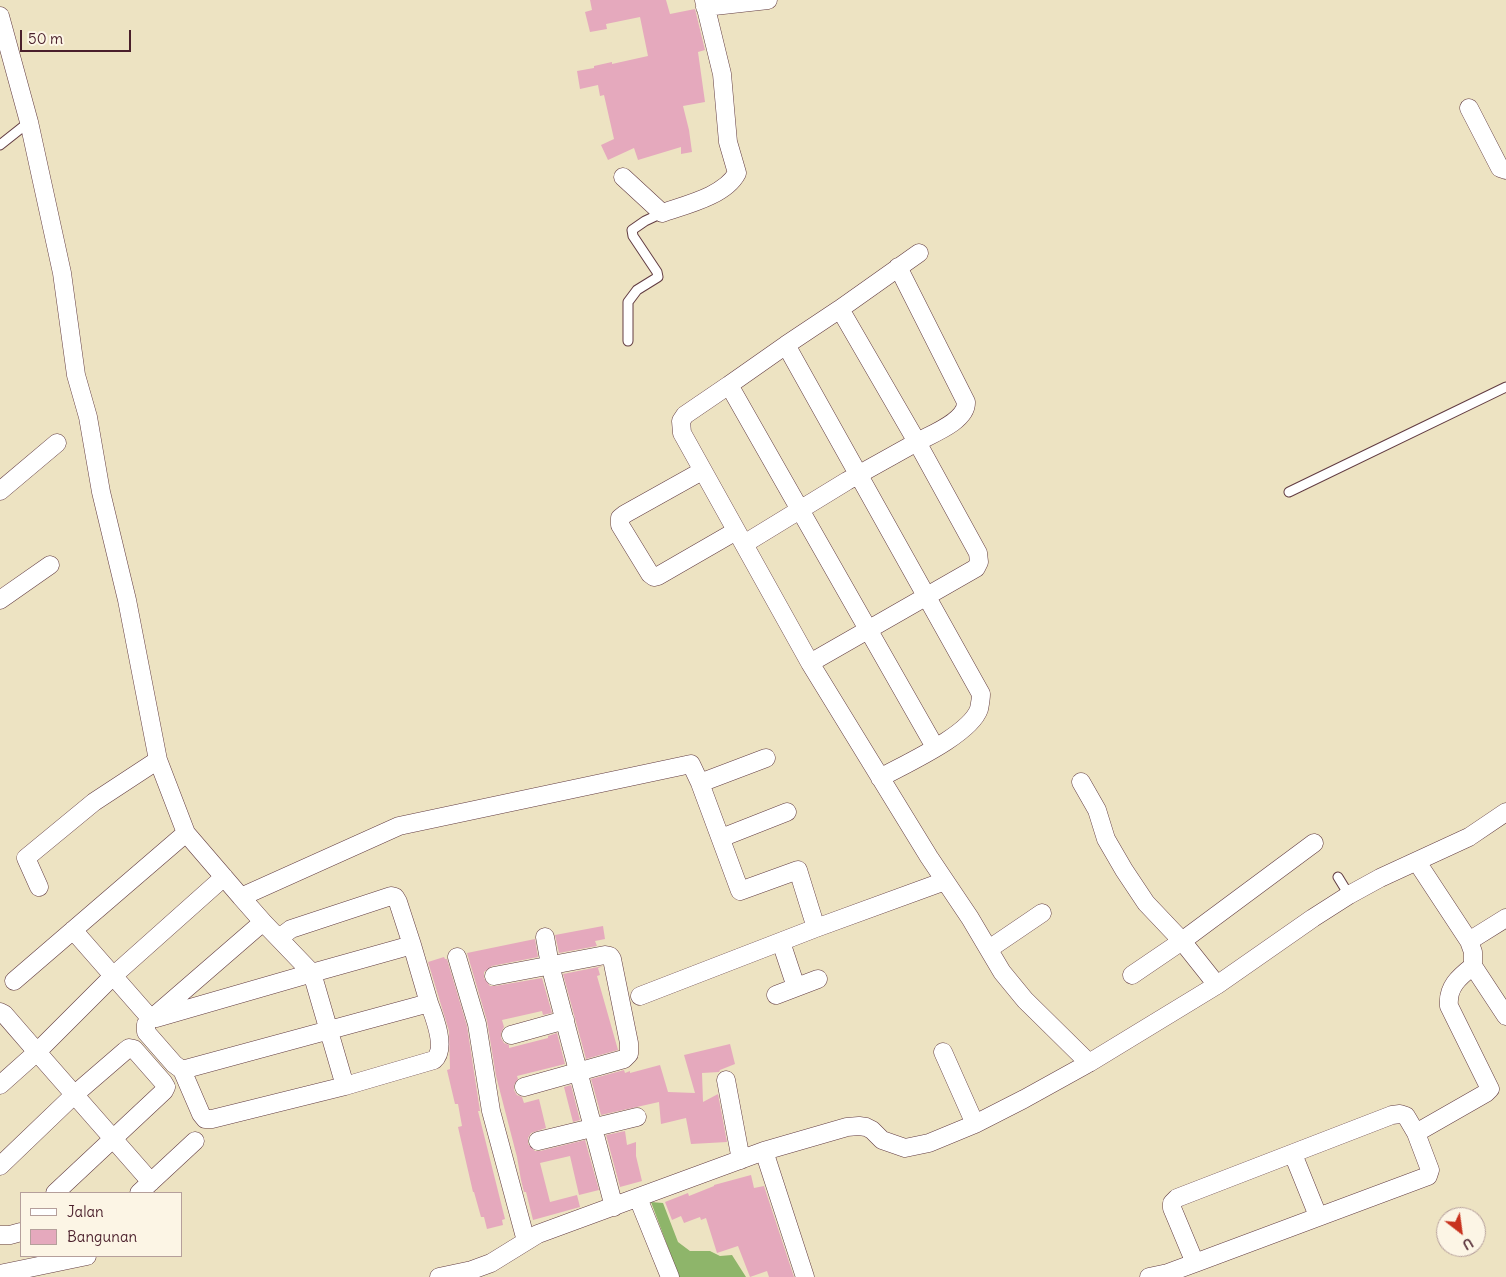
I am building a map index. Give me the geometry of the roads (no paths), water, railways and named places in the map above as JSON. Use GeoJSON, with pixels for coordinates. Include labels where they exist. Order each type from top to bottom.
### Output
{"type":"FeatureCollection","features":[{"type":"Feature","properties":{"kind":"street"},"geometry":{"type":"LineString","coordinates":[[623,177],[662,213],[714,194],[733,180],[737,173],[728,142],[722,74],[704,3],[768,0]]}},
{"type":"Feature","properties":{"kind":"street"},"geometry":{"type":"LineString","coordinates":[[0,16],[29,122],[62,273],[76,375],[88,417],[101,492],[127,600],[158,760],[186,833],[262,922],[312,973],[345,1086]]}},
{"type":"Feature","properties":{"kind":"street"},"geometry":{"type":"LineString","coordinates":[[1469,108],[1500,168],[1506,170]]}},
{"type":"Feature","properties":{"kind":"street"},"geometry":{"type":"LineString","coordinates":[[919,253],[685,415],[681,421],[682,433],[810,663],[1002,972],[1024,1000],[1089,1063]]}},
{"type":"Feature","properties":{"kind":"street"},"geometry":{"type":"LineString","coordinates":[[702,471],[620,518],[620,526],[650,574],[654,577],[800,509],[960,418],[966,407],[966,402],[898,267]]}},
{"type":"Feature","properties":{"kind":"street"},"geometry":{"type":"LineString","coordinates":[[810,663],[976,568],[979,562],[978,553],[918,442],[840,308]]}},
{"type":"Feature","properties":{"kind":"street"},"geometry":{"type":"LineString","coordinates":[[786,345],[982,694],[979,710],[959,734],[880,778]]}},
{"type":"Feature","properties":{"kind":"street"},"geometry":{"type":"LineString","coordinates":[[730,384],[935,747]]}},
{"type":"Feature","properties":{"kind":"street"},"geometry":{"type":"LineString","coordinates":[[0,491],[57,443]]}},
{"type":"Feature","properties":{"kind":"street"},"geometry":{"type":"LineString","coordinates":[[0,600],[50,566]]}},
{"type":"Feature","properties":{"kind":"street"},"geometry":{"type":"LineString","coordinates":[[700,783],[766,758]]}},
{"type":"Feature","properties":{"kind":"street"},"geometry":{"type":"LineString","coordinates":[[39,887],[26,858],[94,802],[158,760]]}},
{"type":"Feature","properties":{"kind":"street"},"geometry":{"type":"LineString","coordinates":[[241,897],[399,826],[691,764],[700,783],[740,891],[798,870],[816,928]]}},
{"type":"Feature","properties":{"kind":"street"},"geometry":{"type":"LineString","coordinates":[[1081,782],[1097,810],[1106,839],[1146,903],[1182,941],[1217,985]]}},
{"type":"Feature","properties":{"kind":"street"},"geometry":{"type":"LineString","coordinates":[[720,838],[787,812]]}},
{"type":"Feature","properties":{"kind":"street"},"geometry":{"type":"LineString","coordinates":[[438,1277],[472,1270],[491,1262],[538,1234],[764,1151],[847,1127],[859,1126],[872,1130],[882,1140],[905,1148],[928,1143],[975,1124],[1089,1063],[1217,985],[1349,895],[1380,878],[1468,837],[1506,812]]}},
{"type":"Feature","properties":{"kind":"street"},"geometry":{"type":"LineString","coordinates":[[14,981],[186,833]]}},
{"type":"Feature","properties":{"kind":"street"},"geometry":{"type":"LineString","coordinates":[[1132,975],[1182,941],[1314,843]]}},
{"type":"Feature","properties":{"kind":"street"},"geometry":{"type":"LineString","coordinates":[[1417,862],[1469,940],[1473,952],[1473,966],[1503,1005]]}},
{"type":"Feature","properties":{"kind":"street"},"geometry":{"type":"LineString","coordinates":[[0,1085],[37,1052],[113,976],[224,877]]}},
{"type":"Feature","properties":{"kind":"street"},"geometry":{"type":"LineString","coordinates":[[640,996],[816,928],[946,881]]}},
{"type":"Feature","properties":{"kind":"street"},"geometry":{"type":"LineString","coordinates":[[262,922],[146,1024],[146,1032],[174,1064],[182,1070],[205,1119],[212,1119],[345,1086],[434,1060],[438,1056],[440,1051],[438,1028],[395,897],[391,896],[291,929],[279,938]]}},
{"type":"Feature","properties":{"kind":"street"},"geometry":{"type":"LineString","coordinates":[[989,949],[1042,913]]}},
{"type":"Feature","properties":{"kind":"street"},"geometry":{"type":"LineString","coordinates":[[1469,940],[1506,918]]}},
{"type":"Feature","properties":{"kind":"street"},"geometry":{"type":"LineString","coordinates":[[73,930],[151,1019]]}},
{"type":"Feature","properties":{"kind":"street"},"geometry":{"type":"LineString","coordinates":[[546,937],[550,965],[614,1207]]}},
{"type":"Feature","properties":{"kind":"street"},"geometry":{"type":"LineString","coordinates":[[781,942],[796,987]]}},
{"type":"Feature","properties":{"kind":"street"},"geometry":{"type":"LineString","coordinates":[[151,1019],[412,945]]}},
{"type":"Feature","properties":{"kind":"street"},"geometry":{"type":"LineString","coordinates":[[494,976],[605,954],[612,959],[629,1043],[629,1054],[624,1059],[524,1087]]}},
{"type":"Feature","properties":{"kind":"street"},"geometry":{"type":"LineString","coordinates":[[457,957],[477,1024],[491,1111],[526,1242]]}},
{"type":"Feature","properties":{"kind":"street"},"geometry":{"type":"LineString","coordinates":[[1416,1133],[1486,1093],[1490,1088],[1449,1006],[1448,997],[1455,981],[1473,966]]}},
{"type":"Feature","properties":{"kind":"street"},"geometry":{"type":"LineString","coordinates":[[776,995],[818,979]]}},
{"type":"Feature","properties":{"kind":"street"},"geometry":{"type":"LineString","coordinates":[[182,1070],[429,1002]]}},
{"type":"Feature","properties":{"kind":"street"},"geometry":{"type":"LineString","coordinates":[[0,1012],[4,1014],[114,1139],[145,1188],[195,1141]]}},
{"type":"Feature","properties":{"kind":"street"},"geometry":{"type":"LineString","coordinates":[[511,1035],[565,1020]]}},
{"type":"Feature","properties":{"kind":"street"},"geometry":{"type":"LineString","coordinates":[[0,1166],[74,1095],[125,1051],[129,1048],[134,1049],[166,1087],[164,1091],[56,1192]]}},
{"type":"Feature","properties":{"kind":"street"},"geometry":{"type":"LineString","coordinates":[[943,1052],[975,1124]]}},
{"type":"Feature","properties":{"kind":"street"},"geometry":{"type":"LineString","coordinates":[[726,1080],[741,1160]]}},
{"type":"Feature","properties":{"kind":"street"},"geometry":{"type":"LineString","coordinates":[[1149,1277],[1168,1273],[1428,1176],[1430,1170],[1416,1133],[1406,1116],[1400,1114],[1392,1115],[1177,1198],[1172,1203],[1172,1208],[1194,1263]]}},
{"type":"Feature","properties":{"kind":"street"},"geometry":{"type":"LineString","coordinates":[[538,1141],[638,1117]]}},
{"type":"Feature","properties":{"kind":"street"},"geometry":{"type":"LineString","coordinates":[[764,1151],[805,1277]]}},
{"type":"Feature","properties":{"kind":"street"},"geometry":{"type":"LineString","coordinates":[[1293,1154],[1318,1216]]}},
{"type":"Feature","properties":{"kind":"street"},"geometry":{"type":"LineString","coordinates":[[638,1198],[670,1277]]}},
{"type":"Feature","properties":{"kind":"street"},"geometry":{"type":"LineString","coordinates":[[0,1274],[82,1257]]}},
{"type":"Feature","properties":{"kind":"lane"},"geometry":{"type":"LineString","coordinates":[[0,145],[29,122]]}},
{"type":"Feature","properties":{"kind":"lane"},"geometry":{"type":"LineString","coordinates":[[628,341],[628,302],[637,290],[658,277],[657,272],[633,236],[632,230],[662,213]]}},
{"type":"Feature","properties":{"kind":"lane"},"geometry":{"type":"LineString","coordinates":[[1289,492],[1506,387]]}},
{"type":"Feature","properties":{"kind":"lane"},"geometry":{"type":"LineString","coordinates":[[1338,878],[1349,895]]}}]}
